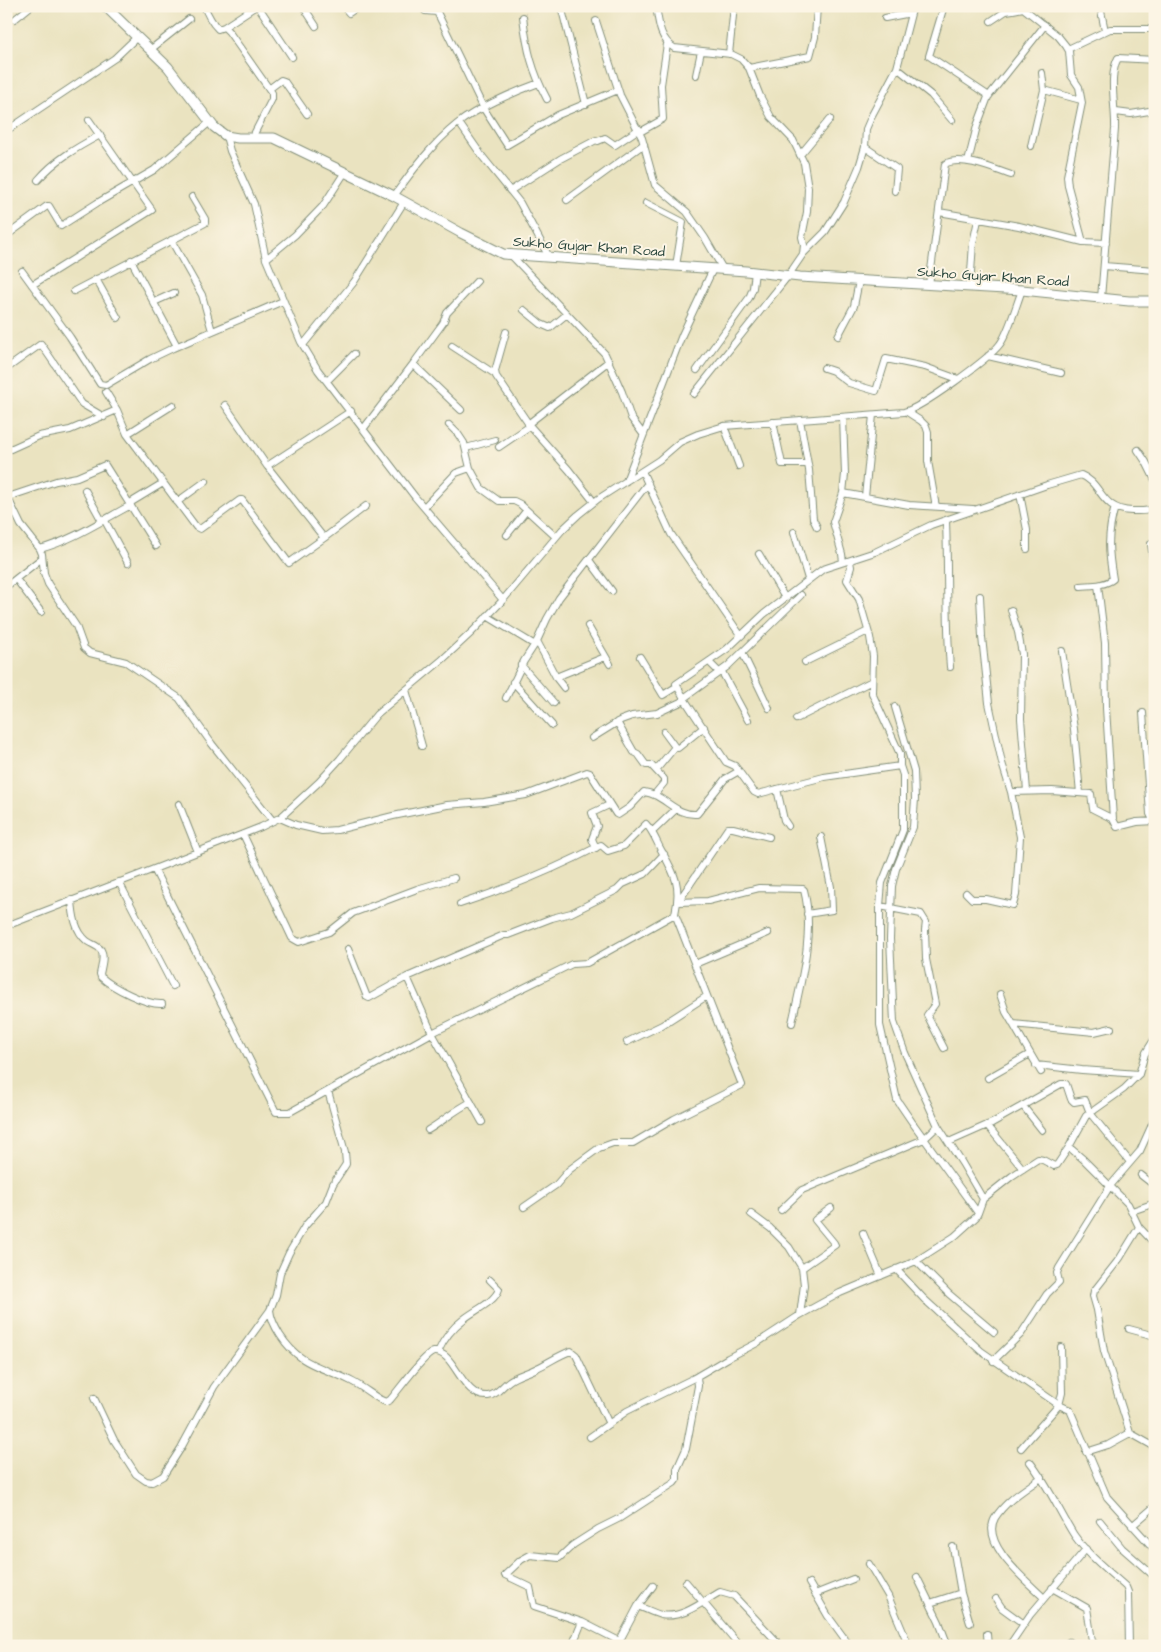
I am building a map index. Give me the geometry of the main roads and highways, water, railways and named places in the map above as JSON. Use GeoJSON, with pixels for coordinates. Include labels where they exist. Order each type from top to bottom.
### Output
{"type":"FeatureCollection","features":[{"type":"Feature","properties":{"kind":"main road","name":"Sukho Gujar Khan Road"},"geometry":{"type":"LineString","coordinates":[[105,6],[168,66],[210,122],[226,136],[274,138],[394,196],[461,234],[504,254],[1155,301]]}}]}
